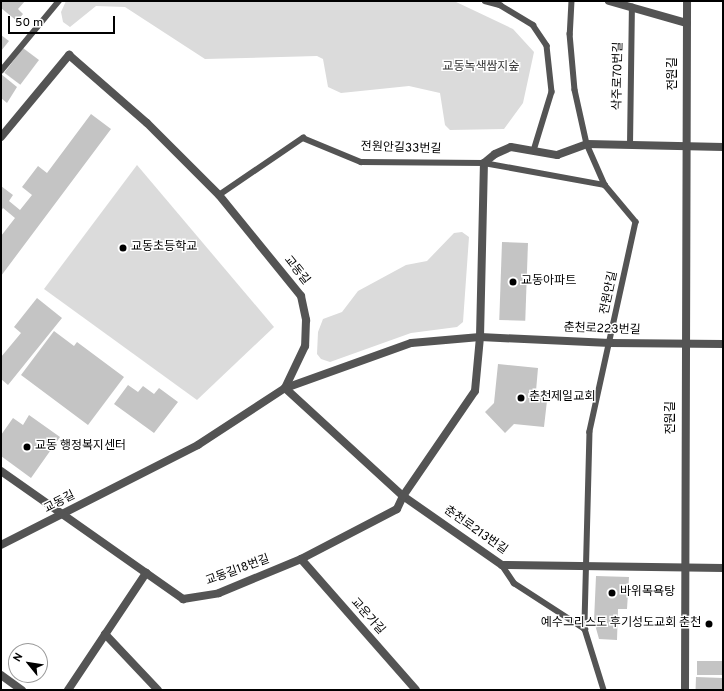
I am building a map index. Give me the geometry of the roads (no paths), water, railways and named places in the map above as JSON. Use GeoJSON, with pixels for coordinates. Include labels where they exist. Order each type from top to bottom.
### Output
{"type":"FeatureCollection","features":[{"type":"Feature","properties":{"kind":"street"},"geometry":{"type":"LineString","coordinates":[[609,1],[687,23]]}},
{"type":"Feature","properties":{"kind":"street","name":"전원길"},"geometry":{"type":"LineString","coordinates":[[684,690],[687,1]]}},
{"type":"Feature","properties":{"kind":"street","name":"교동길"},"geometry":{"type":"LineString","coordinates":[[1,137],[70,55],[147,123],[219,195],[301,296],[306,320],[305,346],[284,388],[198,445],[1,546]]}},
{"type":"Feature","properties":{"kind":"street"},"geometry":{"type":"LineString","coordinates":[[403,496],[475,391],[480,337],[484,163],[495,154],[511,147],[557,155],[588,144],[723,147]]}},
{"type":"Feature","properties":{"kind":"street","name":"춘천로223번길"},"geometry":{"type":"LineString","coordinates":[[284,388],[411,343],[480,337],[610,343],[723,344]]}},
{"type":"Feature","properties":{"kind":"street","name":"춘천로213번길"},"geometry":{"type":"LineString","coordinates":[[284,388],[403,496],[502,565],[723,568]]}},
{"type":"Feature","properties":{"kind":"street","name":"교동길18번길"},"geometry":{"type":"LineString","coordinates":[[1,471],[62,516],[183,599],[219,593],[301,559],[397,508],[403,496]]}},
{"type":"Feature","properties":{"kind":"street","name":"교운가길"},"geometry":{"type":"LineString","coordinates":[[301,559],[416,690]]}},
{"type":"Feature","properties":{"kind":"street"},"geometry":{"type":"LineString","coordinates":[[68,690],[146,573]]}},
{"type":"Feature","properties":{"kind":"street"},"geometry":{"type":"LineString","coordinates":[[105,634],[158,690]]}},
{"type":"Feature","properties":{"kind":"street"},"geometry":{"type":"LineString","coordinates":[[1,675],[22,690]]}},
{"type":"Feature","properties":{"kind":"lane"},"geometry":{"type":"LineString","coordinates":[[1,71],[59,1]]}},
{"type":"Feature","properties":{"kind":"lane"},"geometry":{"type":"LineString","coordinates":[[485,1],[500,5],[533,25],[547,46],[552,92],[534,151]]}},
{"type":"Feature","properties":{"kind":"lane","name":"전원안길"},"geometry":{"type":"LineString","coordinates":[[572,1],[570,34],[575,90],[588,144],[605,184],[636,222],[590,432],[585,629],[604,690]]}},
{"type":"Feature","properties":{"kind":"lane","name":"삭주로70번길"},"geometry":{"type":"LineString","coordinates":[[630,146],[632,7]]}},
{"type":"Feature","properties":{"kind":"lane","name":"전원안길33번길"},"geometry":{"type":"LineString","coordinates":[[219,195],[304,138],[361,162],[484,163],[605,184]]}},
{"type":"Feature","properties":{"kind":"lane"},"geometry":{"type":"LineString","coordinates":[[502,565],[514,583],[585,629]]}},
{"type":"Feature","properties":{"kind":"place","name":"교동초등학교"},"geometry":{"type":"Point","coordinates":[123,248]}},
{"type":"Feature","properties":{"kind":"place","name":"교동아파트"},"geometry":{"type":"Point","coordinates":[513,282]}},
{"type":"Feature","properties":{"kind":"place","name":"춘천제일교회"},"geometry":{"type":"Point","coordinates":[521,398]}},
{"type":"Feature","properties":{"kind":"place","name":"교동 행정복지센터"},"geometry":{"type":"Point","coordinates":[27,447]}},
{"type":"Feature","properties":{"kind":"place","name":"바위목욕탕"},"geometry":{"type":"Point","coordinates":[612,593]}},
{"type":"Feature","properties":{"kind":"place","name":"예수그리스도 후기성도교회 춘천"},"geometry":{"type":"Point","coordinates":[709,624]}},
{"type":"Feature","properties":{"kind":"park label","name":"교동녹색쌈지숲"},"geometry":{"type":"Point","coordinates":[481,68]}}]}
